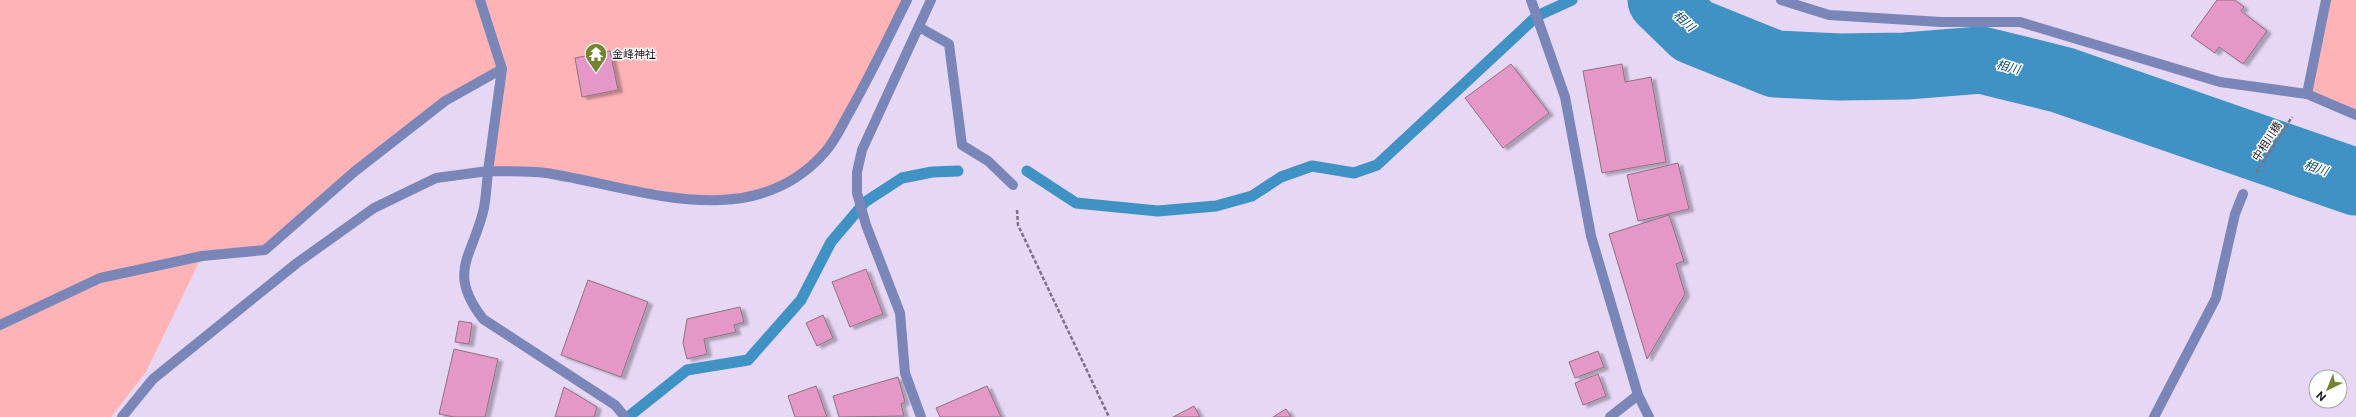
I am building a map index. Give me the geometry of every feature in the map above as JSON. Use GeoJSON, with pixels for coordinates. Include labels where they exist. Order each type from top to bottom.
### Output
{"type":"FeatureCollection","features":[{"type":"Feature","properties":{"kind":"street"},"geometry":{"type":"LineString","coordinates":[[480,0],[502,69],[484,208],[464,265],[464,283],[469,301],[483,319],[615,404],[625,417]]}},
{"type":"Feature","properties":{"kind":"street"},"geometry":{"type":"LineString","coordinates":[[122,417],[153,379],[297,263],[374,208],[436,178],[488,171],[550,173],[687,200],[725,201],[760,195],[793,180],[826,152],[869,78],[907,0]]}},
{"type":"Feature","properties":{"kind":"street"},"geometry":{"type":"LineString","coordinates":[[921,417],[906,373],[900,313],[866,225],[857,193],[857,172],[862,150],[931,0]]}},
{"type":"Feature","properties":{"kind":"street"},"geometry":{"type":"LineString","coordinates":[[1531,0],[1565,97],[1591,236],[1638,394],[1649,417]]}},
{"type":"Feature","properties":{"kind":"street"},"geometry":{"type":"LineString","coordinates":[[1781,0],[1830,15],[1874,19],[2020,22],[2220,82],[2307,94],[2356,116]]}},
{"type":"Feature","properties":{"kind":"street"},"geometry":{"type":"LineString","coordinates":[[2307,94],[2326,0]]}},
{"type":"Feature","properties":{"kind":"street"},"geometry":{"type":"LineString","coordinates":[[919,27],[949,44],[962,145],[988,162],[1013,185]]}},
{"type":"Feature","properties":{"kind":"street"},"geometry":{"type":"LineString","coordinates":[[0,326],[100,278],[202,256],[264,250],[354,172],[446,101],[502,69]]}},
{"type":"Feature","properties":{"kind":"street"},"geometry":{"type":"LineString","coordinates":[[2154,417],[2216,298],[2235,214],[2243,194]]}},
{"type":"Feature","properties":{"kind":"street"},"geometry":{"type":"LineString","coordinates":[[1610,417],[1638,394]]}},
{"type":"Feature","properties":{"kind":"path","name":"中相川橋"},"geometry":{"type":"LineString","coordinates":[[2243,194],[2293,116]]}},
{"type":"Feature","properties":{"kind":"path"},"geometry":{"type":"LineString","coordinates":[[1013,185],[1018,225],[1109,417]]}},
{"type":"Feature","properties":{"kind":"shaded area"},"geometry":{"type":"Polygon","coordinates":[[[0,0],[907,0],[836,136],[793,180],[725,201],[550,173],[488,171],[502,70],[445,101],[265,250],[202,256],[146,372],[111,417],[0,417],[0,0]]]}},
{"type":"Feature","properties":{"kind":"shaded area"},"geometry":{"type":"Polygon","coordinates":[[[2326,0],[2356,0],[2356,115],[2307,94],[2326,0]]]}},
{"type":"Feature","properties":{"kind":"building"},"geometry":{"type":"Polygon","coordinates":[[[2217,0],[2235,0],[2244,7],[2241,11],[2267,31],[2243,64],[2219,47],[2215,53],[2191,36],[2217,0]]]}},
{"type":"Feature","properties":{"kind":"building","name":"金峰神社"},"geometry":{"type":"Polygon","coordinates":[[[610,51],[618,90],[582,97],[575,58],[610,51]]]}},
{"type":"Feature","properties":{"kind":"building"},"geometry":{"type":"Polygon","coordinates":[[[1511,64],[1549,113],[1503,148],[1465,98],[1511,64]]]}},
{"type":"Feature","properties":{"kind":"building"},"geometry":{"type":"Polygon","coordinates":[[[1622,64],[1625,82],[1651,77],[1666,162],[1602,173],[1583,71],[1622,64]]]}},
{"type":"Feature","properties":{"kind":"building"},"geometry":{"type":"Polygon","coordinates":[[[1678,163],[1689,209],[1638,221],[1627,175],[1678,163]]]}},
{"type":"Feature","properties":{"kind":"building"},"geometry":{"type":"Polygon","coordinates":[[[1669,215],[1684,261],[1676,264],[1685,294],[1647,359],[1609,234],[1669,215]]]}},
{"type":"Feature","properties":{"kind":"building"},"geometry":{"type":"Polygon","coordinates":[[[866,269],[883,314],[850,327],[832,282],[866,269]]]}},
{"type":"Feature","properties":{"kind":"building"},"geometry":{"type":"Polygon","coordinates":[[[588,280],[648,302],[621,377],[561,355],[588,280]]]}},
{"type":"Feature","properties":{"kind":"building"},"geometry":{"type":"Polygon","coordinates":[[[740,307],[744,322],[734,325],[736,332],[704,339],[707,354],[687,359],[683,343],[687,319],[740,307]]]}},
{"type":"Feature","properties":{"kind":"building"},"geometry":{"type":"Polygon","coordinates":[[[823,315],[833,338],[817,346],[806,323],[823,315]]]}},
{"type":"Feature","properties":{"kind":"building"},"geometry":{"type":"Polygon","coordinates":[[[459,321],[472,323],[469,344],[455,342],[459,321]]]}},
{"type":"Feature","properties":{"kind":"building"},"geometry":{"type":"Polygon","coordinates":[[[454,349],[498,359],[485,417],[454,417],[439,414],[454,349]]]}},
{"type":"Feature","properties":{"kind":"building"},"geometry":{"type":"Polygon","coordinates":[[[1598,351],[1604,367],[1575,378],[1569,362],[1598,351]]]}},
{"type":"Feature","properties":{"kind":"building"},"geometry":{"type":"Polygon","coordinates":[[[1598,374],[1606,396],[1583,405],[1575,383],[1598,374]]]}},
{"type":"Feature","properties":{"kind":"building"},"geometry":{"type":"Polygon","coordinates":[[[898,377],[905,402],[901,404],[904,416],[839,417],[833,396],[898,377]]]}},
{"type":"Feature","properties":{"kind":"building"},"geometry":{"type":"Polygon","coordinates":[[[816,386],[827,417],[795,417],[788,396],[816,386]]]}},
{"type":"Feature","properties":{"kind":"building"},"geometry":{"type":"Polygon","coordinates":[[[987,386],[1001,417],[940,417],[936,408],[987,386]]]}},
{"type":"Feature","properties":{"kind":"building"},"geometry":{"type":"Polygon","coordinates":[[[564,387],[597,407],[594,417],[555,417],[564,387]]]}},
{"type":"Feature","properties":{"kind":"building"},"geometry":{"type":"Polygon","coordinates":[[[1194,406],[1200,417],[1173,417],[1194,406]]]}},
{"type":"Feature","properties":{"kind":"building"},"geometry":{"type":"Polygon","coordinates":[[[1286,409],[1291,417],[1273,417],[1286,409]]]}},
{"type":"Feature","properties":{"kind":"waterway"},"geometry":{"type":"LineString","coordinates":[[1027,171],[1076,203],[1158,211],[1216,206],[1252,196],[1281,177],[1312,166],[1354,173],[1377,165],[1537,16],[1572,0]]}},
{"type":"Feature","properties":{"kind":"waterway","name":"相川"},"geometry":{"type":"LineString","coordinates":[[1661,0],[1693,31],[1775,64],[1840,67],[1906,66],[1981,60],[2062,80],[2356,182]]}},
{"type":"Feature","properties":{"kind":"waterway"},"geometry":{"type":"LineString","coordinates":[[628,417],[687,370],[748,360],[801,300],[831,242],[865,202],[902,178],[932,172],[958,171]]}},
{"type":"Feature","properties":{"kind":"place","name":"金峰神社"},"geometry":{"type":"Point","coordinates":[596,74]}}]}
